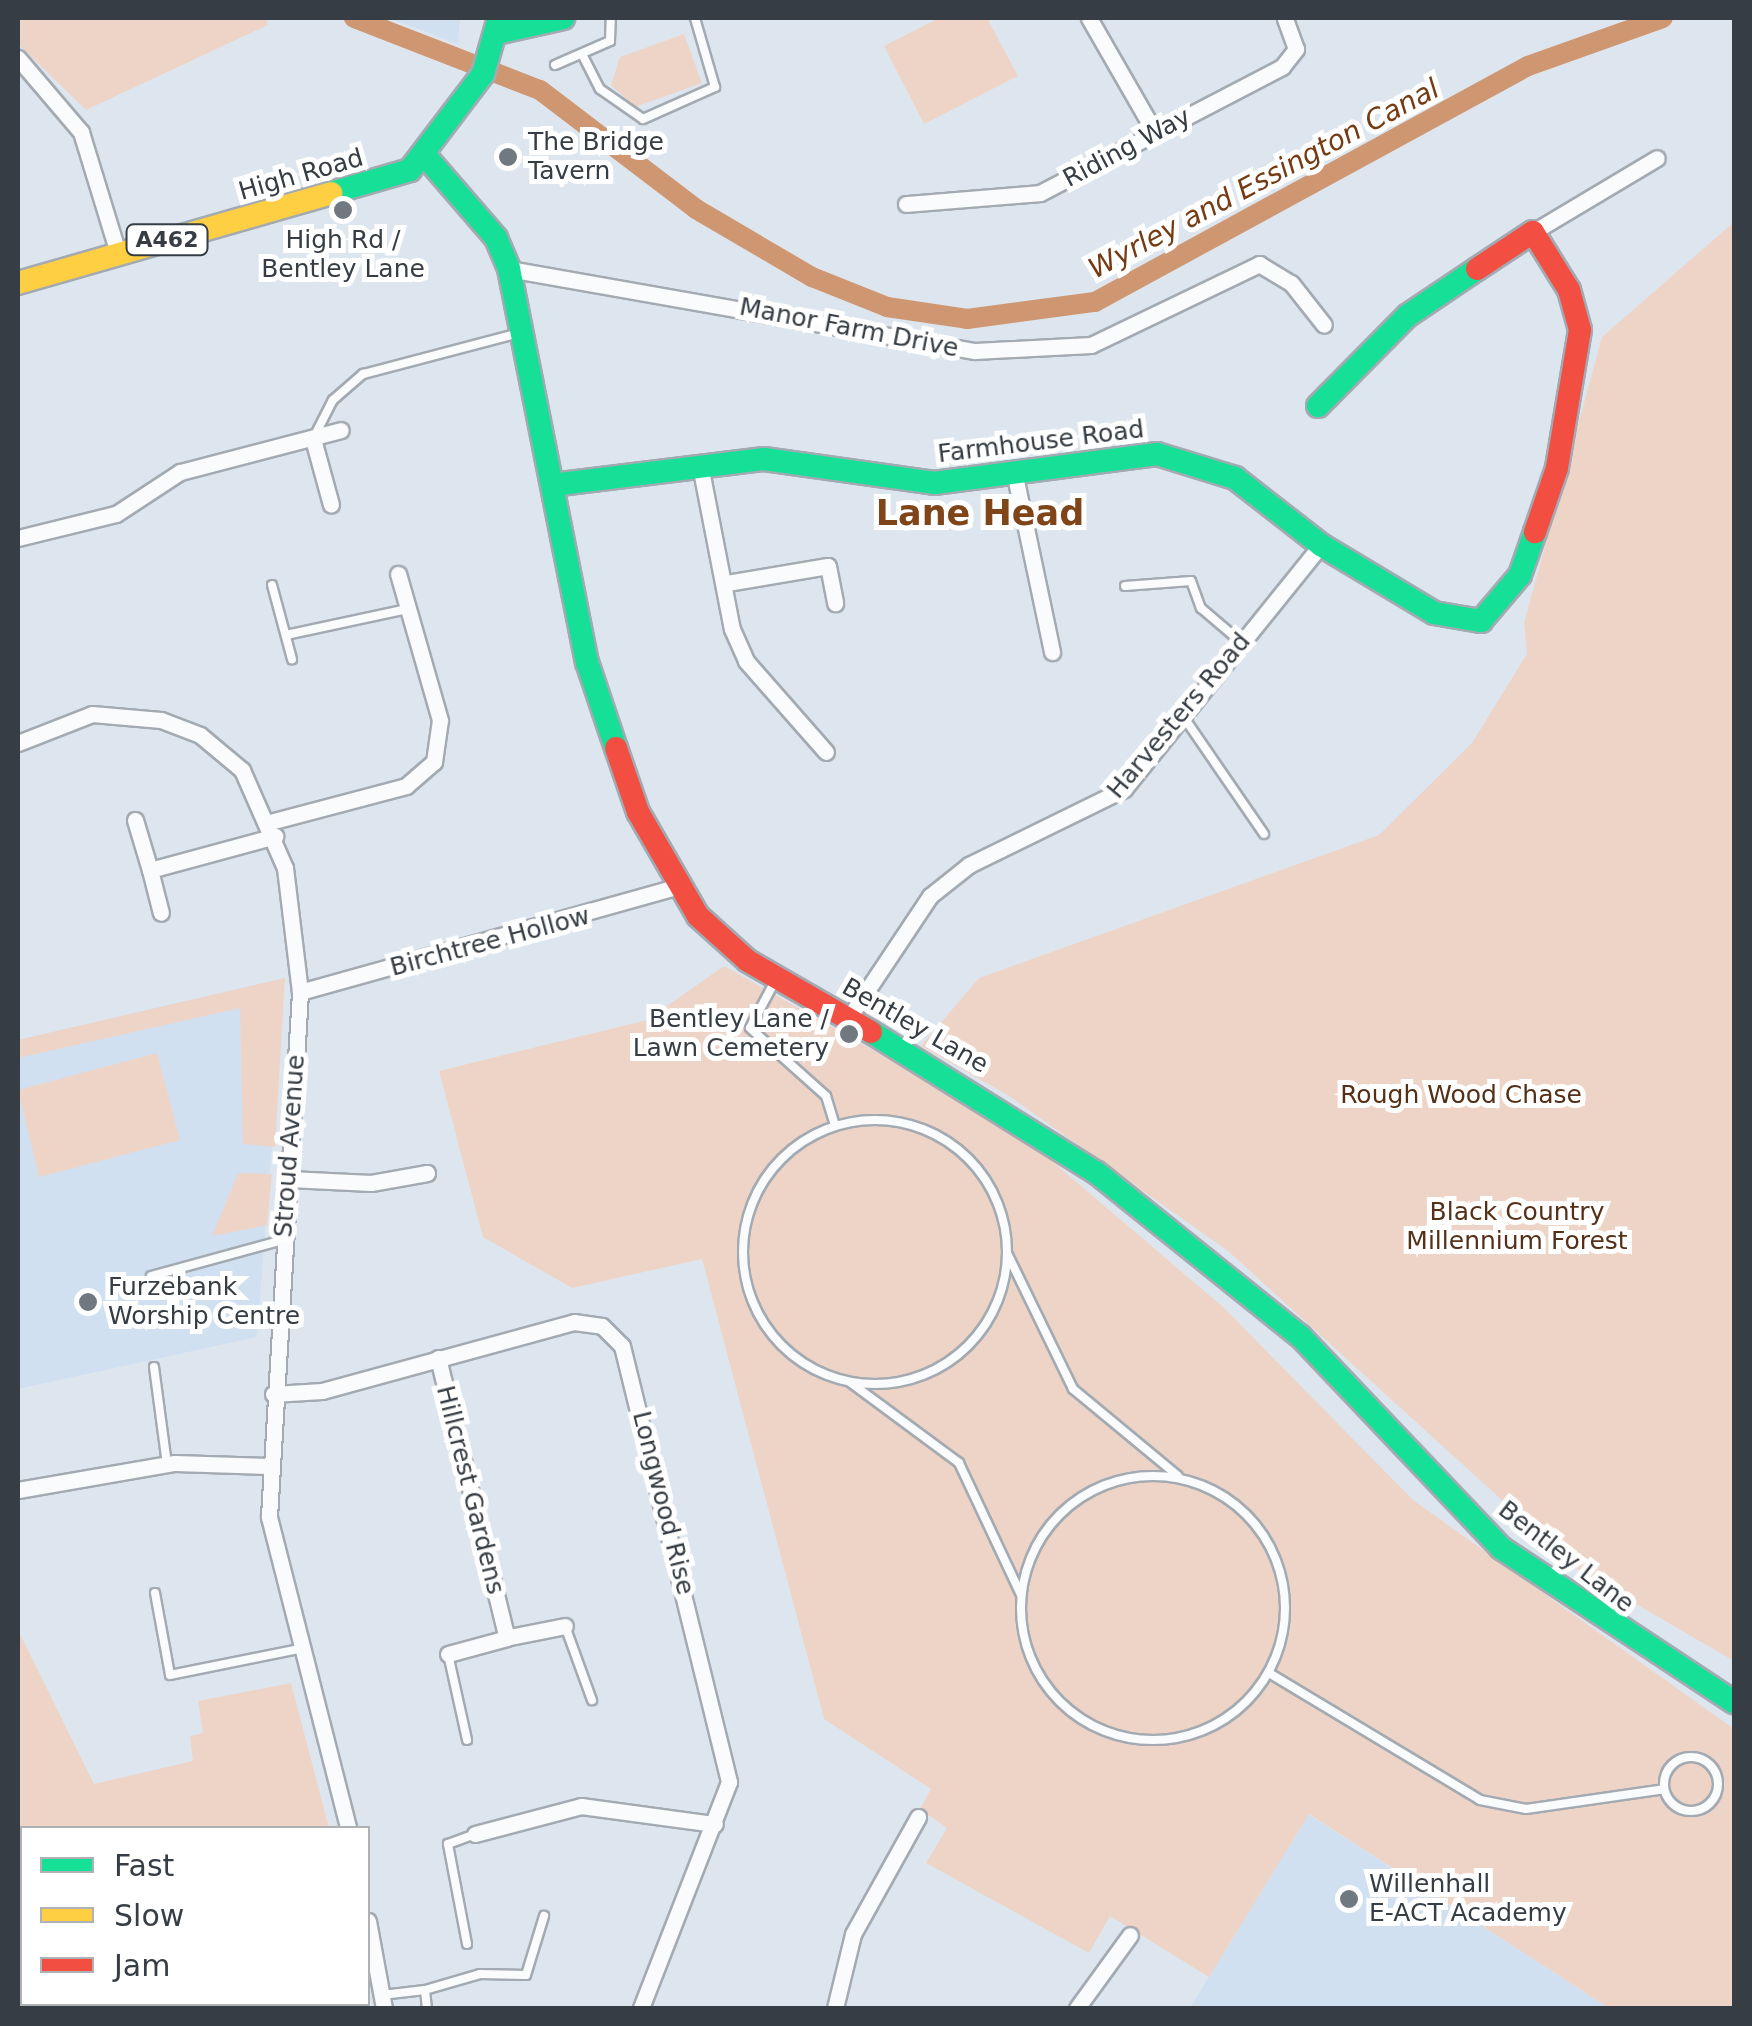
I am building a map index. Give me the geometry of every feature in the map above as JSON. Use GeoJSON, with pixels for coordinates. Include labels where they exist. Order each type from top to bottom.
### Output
{"type":"FeatureCollection","features":[{"type":"Feature","properties":{"kind":"street"},"geometry":{"type":"LineString","coordinates":[[427,158],[460,113],[499,31],[563,18]]}},
{"type":"Feature","properties":{"kind":"street"},"geometry":{"type":"LineString","coordinates":[[1089,18],[1155,132]]}},
{"type":"Feature","properties":{"kind":"street","name":"Riding Way"},"geometry":{"type":"LineString","coordinates":[[906,204],[1040,194],[1282,67],[1296,49],[1285,18]]}},
{"type":"Feature","properties":{"kind":"street"},"geometry":{"type":"LineString","coordinates":[[18,58],[81,132],[118,254]]}},
{"type":"Feature","properties":{"kind":"street","name":"High Road"},"geometry":{"type":"LineString","coordinates":[[18,283],[318,201],[427,158]]}},
{"type":"Feature","properties":{"kind":"street","name":"Bentley Lane"},"geometry":{"type":"LineString","coordinates":[[427,158],[496,238],[510,269],[588,662],[638,812],[678,887],[724,943],[1096,1174],[1300,1336],[1502,1548],[1734,1702]]}},
{"type":"Feature","properties":{"kind":"street"},"geometry":{"type":"LineString","coordinates":[[1318,406],[1407,316],[1533,232],[1657,158]]}},
{"type":"Feature","properties":{"kind":"street","name":"Farmhouse Road"},"geometry":{"type":"LineString","coordinates":[[552,486],[700,465],[779,460],[934,483],[1015,476],[1157,454],[1235,478],[1321,545],[1434,613],[1463,622],[1492,616],[1520,575],[1557,468],[1576,369],[1570,290],[1533,232]]}},
{"type":"Feature","properties":{"kind":"street","name":"Manor Farm Drive"},"geometry":{"type":"LineString","coordinates":[[510,269],[975,351],[1092,345],[1258,264],[1291,283],[1324,325]]}},
{"type":"Feature","properties":{"kind":"street"},"geometry":{"type":"LineString","coordinates":[[18,538],[116,514],[180,472],[341,430]]}},
{"type":"Feature","properties":{"kind":"street"},"geometry":{"type":"LineString","coordinates":[[313,439],[332,505]]}},
{"type":"Feature","properties":{"kind":"street"},"geometry":{"type":"LineString","coordinates":[[700,465],[746,661],[826,752]]}},
{"type":"Feature","properties":{"kind":"street"},"geometry":{"type":"LineString","coordinates":[[1015,476],[1052,652]]}},
{"type":"Feature","properties":{"kind":"street","name":"Harvesters Road"},"geometry":{"type":"LineString","coordinates":[[848,1019],[930,896],[970,865],[1104,804],[1183,716],[1321,545]]}},
{"type":"Feature","properties":{"kind":"street"},"geometry":{"type":"LineString","coordinates":[[727,584],[828,566],[835,603]]}},
{"type":"Feature","properties":{"kind":"street"},"geometry":{"type":"LineString","coordinates":[[150,870],[406,786],[434,762],[440,720],[398,574]]}},
{"type":"Feature","properties":{"kind":"street","name":"Stroud Avenue"},"geometry":{"type":"LineString","coordinates":[[18,743],[92,714],[162,720],[242,770],[273,829],[295,911],[300,992],[268,1466],[274,1556],[347,1826]]}},
{"type":"Feature","properties":{"kind":"street"},"geometry":{"type":"LineString","coordinates":[[134,820],[160,913]]}},
{"type":"Feature","properties":{"kind":"street","name":"Birchtree Hollow"},"geometry":{"type":"LineString","coordinates":[[300,992],[678,887]]}},
{"type":"Feature","properties":{"kind":"street"},"geometry":{"type":"LineString","coordinates":[[289,1179],[371,1183],[426,1173]]}},
{"type":"Feature","properties":{"kind":"street","name":"Longwood Rise"},"geometry":{"type":"LineString","coordinates":[[273,1394],[322,1391],[587,1321],[622,1346],[728,1763],[715,1824],[641,2008]]}},
{"type":"Feature","properties":{"kind":"street","name":"Hillcrest Gardens"},"geometry":{"type":"LineString","coordinates":[[438,1358],[504,1630]]}},
{"type":"Feature","properties":{"kind":"street"},"geometry":{"type":"LineString","coordinates":[[18,1490],[166,1464],[268,1466]]}},
{"type":"Feature","properties":{"kind":"street"},"geometry":{"type":"LineString","coordinates":[[448,1654],[504,1630],[565,1626]]}},
{"type":"Feature","properties":{"kind":"street"},"geometry":{"type":"LineString","coordinates":[[476,1834],[582,1806],[715,1824]]}},
{"type":"Feature","properties":{"kind":"street"},"geometry":{"type":"LineString","coordinates":[[835,2008],[853,1934],[918,1818]]}},
{"type":"Feature","properties":{"kind":"street"},"geometry":{"type":"LineString","coordinates":[[370,1932],[383,2002]]}},
{"type":"Feature","properties":{"kind":"street"},"geometry":{"type":"LineString","coordinates":[[1077,2008],[1130,1935]]}},
{"type":"Feature","properties":{"kind":"lane"},"geometry":{"type":"LineString","coordinates":[[554,65],[610,41],[612,18]]}},
{"type":"Feature","properties":{"kind":"lane"},"geometry":{"type":"LineString","coordinates":[[582,54],[600,89],[643,118],[714,87],[695,18]]}},
{"type":"Feature","properties":{"kind":"lane"},"geometry":{"type":"LineString","coordinates":[[313,439],[333,400],[363,374],[523,332]]}},
{"type":"Feature","properties":{"kind":"lane"},"geometry":{"type":"LineString","coordinates":[[1126,586],[1191,581],[1200,608],[1242,643]]}},
{"type":"Feature","properties":{"kind":"lane"},"geometry":{"type":"LineString","coordinates":[[272,586],[292,659]]}},
{"type":"Feature","properties":{"kind":"lane"},"geometry":{"type":"LineString","coordinates":[[286,635],[408,609]]}},
{"type":"Feature","properties":{"kind":"lane"},"geometry":{"type":"LineString","coordinates":[[1183,716],[1264,834]]}},
{"type":"Feature","properties":{"kind":"lane"},"geometry":{"type":"LineString","coordinates":[[776,978],[750,1028],[826,1096],[835,1125]]}},
{"type":"Feature","properties":{"kind":"lane"},"geometry":{"type":"LineString","coordinates":[[901,1122],[961,1150],[999,1204],[1007,1251],[1073,1389],[1180,1477],[1239,1506],[1278,1560],[1285,1626],[1269,1674],[1209,1729],[1177,1738],[1111,1734],[1055,1698],[1036,1670],[1022,1597],[958,1462],[847,1381],[777,1342],[752,1299],[742,1250],[769,1173],[835,1125],[901,1122]]}},
{"type":"Feature","properties":{"kind":"lane"},"geometry":{"type":"LineString","coordinates":[[151,1276],[284,1240]]}},
{"type":"Feature","properties":{"kind":"lane"},"geometry":{"type":"LineString","coordinates":[[847,1381],[911,1381],[958,1356],[998,1302],[1007,1251]]}},
{"type":"Feature","properties":{"kind":"lane"},"geometry":{"type":"LineString","coordinates":[[154,1367],[166,1464]]}},
{"type":"Feature","properties":{"kind":"lane"},"geometry":{"type":"LineString","coordinates":[[1022,1597],[1037,1542],[1083,1494],[1146,1475],[1180,1477]]}},
{"type":"Feature","properties":{"kind":"lane"},"geometry":{"type":"LineString","coordinates":[[155,1594],[170,1676],[299,1649]]}},
{"type":"Feature","properties":{"kind":"lane"},"geometry":{"type":"LineString","coordinates":[[565,1626],[592,1700]]}},
{"type":"Feature","properties":{"kind":"lane"},"geometry":{"type":"LineString","coordinates":[[448,1654],[467,1740]]}},
{"type":"Feature","properties":{"kind":"lane"},"geometry":{"type":"LineString","coordinates":[[1269,1674],[1480,1800],[1526,1808],[1664,1789]]}},
{"type":"Feature","properties":{"kind":"lane"},"geometry":{"type":"LineString","coordinates":[[1686,1757],[1717,1777],[1716,1794],[1697,1811],[1680,1809],[1664,1789],[1666,1772],[1686,1757]]}},
{"type":"Feature","properties":{"kind":"lane"},"geometry":{"type":"LineString","coordinates":[[467,1944],[448,1844],[476,1834]]}},
{"type":"Feature","properties":{"kind":"lane"},"geometry":{"type":"LineString","coordinates":[[383,2002],[480,1974],[526,1975],[544,1916]]}},
{"type":"Feature","properties":{"kind":"lane"},"geometry":{"type":"LineString","coordinates":[[426,1990],[427,2008]]}},
{"type":"Feature","properties":{"kind":"shaded area"},"geometry":{"type":"Polygon","coordinates":[[[389,18],[460,18],[458,44],[389,18]]]}},
{"type":"Feature","properties":{"kind":"shaded area"},"geometry":{"type":"Polygon","coordinates":[[[285,978],[257,1337],[18,1389],[18,1040],[285,978]]]}},
{"type":"Feature","properties":{"kind":"shaded area","name":"Willenhall E-ACT Academy"},"geometry":{"type":"Polygon","coordinates":[[[1308,1814],[1609,2008],[1190,2008],[1308,1814]]]}},
{"type":"Feature","properties":{"kind":"green space"},"geometry":{"type":"Polygon","coordinates":[[[18,18],[266,18],[268,25],[86,110],[18,44],[18,18]]]}},
{"type":"Feature","properties":{"kind":"green space"},"geometry":{"type":"Polygon","coordinates":[[[939,18],[987,18],[1018,76],[924,124],[884,46],[939,18]]]}},
{"type":"Feature","properties":{"kind":"green space"},"geometry":{"type":"Polygon","coordinates":[[[684,34],[702,83],[635,107],[611,85],[620,57],[684,34]]]}},
{"type":"Feature","properties":{"kind":"green space","name":"Rough Wood Chase"},"geometry":{"type":"Polygon","coordinates":[[[1734,222],[1734,1661],[1581,1572],[1228,1251],[1009,1096],[921,1046],[979,978],[1379,835],[1472,743],[1527,654],[1524,623],[1602,337],[1734,222]]]}},
{"type":"Feature","properties":{"kind":"green space"},"geometry":{"type":"Polygon","coordinates":[[[724,966],[1018,1132],[1224,1308],[1413,1500],[1734,1729],[1734,2008],[1609,2008],[1309,1814],[1209,1977],[1110,1916],[1089,1953],[926,1863],[947,1828],[920,1809],[931,1789],[824,1719],[702,1259],[572,1288],[483,1237],[439,1071],[647,1020],[724,966]]]}},
{"type":"Feature","properties":{"kind":"green space"},"geometry":{"type":"Polygon","coordinates":[[[285,978],[275,1147],[243,1144],[240,1008],[18,1058],[18,1040],[285,978]]]}},
{"type":"Feature","properties":{"kind":"green space"},"geometry":{"type":"Polygon","coordinates":[[[157,1053],[180,1140],[39,1177],[18,1090],[157,1053]]]}},
{"type":"Feature","properties":{"kind":"green space"},"geometry":{"type":"Polygon","coordinates":[[[238,1173],[272,1174],[267,1225],[212,1236],[238,1173]]]}},
{"type":"Feature","properties":{"kind":"green space"},"geometry":{"type":"Polygon","coordinates":[[[18,1630],[94,1784],[193,1761],[190,1736],[203,1733],[198,1701],[291,1683],[328,1826],[20,1826],[18,1928],[18,1630]]]}},
{"type":"Feature","properties":{"kind":"waterway","name":"Wyrley and Essington Canal"},"geometry":{"type":"LineString","coordinates":[[354,18],[540,90],[696,209],[812,277],[887,307],[967,319],[1095,302],[1528,66],[1663,18]]}},
{"type":"Feature","properties":{"kind":"traffic: fast"},"geometry":{"type":"LineString","coordinates":[[331,193],[410,170],[483,74],[499,18]]}},
{"type":"Feature","properties":{"kind":"traffic: fast"},"geometry":{"type":"LineString","coordinates":[[501,32],[563,18]]}},
{"type":"Feature","properties":{"kind":"traffic: fast"},"geometry":{"type":"LineString","coordinates":[[427,158],[496,238],[509,269],[587,662],[616,748]]}},
{"type":"Feature","properties":{"kind":"traffic: fast"},"geometry":{"type":"LineString","coordinates":[[1318,406],[1407,316],[1477,269]]}},
{"type":"Feature","properties":{"kind":"traffic: fast"},"geometry":{"type":"LineString","coordinates":[[552,485],[764,459],[934,483],[1157,454],[1235,478],[1321,545],[1434,613],[1481,621],[1520,575],[1535,532]]}},
{"type":"Feature","properties":{"kind":"traffic: fast"},"geometry":{"type":"LineString","coordinates":[[871,1032],[1097,1173],[1300,1336],[1501,1548],[1734,1702]]}},
{"type":"Feature","properties":{"kind":"traffic: slow"},"geometry":{"type":"LineString","coordinates":[[18,283],[331,193]]}},
{"type":"Feature","properties":{"kind":"traffic: jam"},"geometry":{"type":"LineString","coordinates":[[1477,269],[1533,232],[1569,290],[1580,330],[1557,468],[1535,532]]}},
{"type":"Feature","properties":{"kind":"traffic: jam"},"geometry":{"type":"LineString","coordinates":[[616,748],[638,812],[698,916],[748,961],[871,1032]]}},
{"type":"Feature","properties":{"kind":"place","name":"The Bridge Tavern"},"geometry":{"type":"Point","coordinates":[508,157]}},
{"type":"Feature","properties":{"kind":"place","name":"High Rd / Bentley Lane"},"geometry":{"type":"Point","coordinates":[343,210]}},
{"type":"Feature","properties":{"kind":"place","name":"Bentley Lane / Lawn Cemetery"},"geometry":{"type":"Point","coordinates":[849,1034]}},
{"type":"Feature","properties":{"kind":"place","name":"Furzebank Worship Centre"},"geometry":{"type":"Point","coordinates":[88,1302]}},
{"type":"Feature","properties":{"kind":"place","name":"Willenhall E-ACT Academy"},"geometry":{"type":"Point","coordinates":[1349,1899]}},
{"type":"Feature","properties":{"kind":"district","name":"Lane Head"},"geometry":{"type":"Point","coordinates":[980,513]}},
{"type":"Feature","properties":{"kind":"park label","name":"Black Country Millennium Forest"},"geometry":{"type":"Point","coordinates":[1517,1228]}}]}
